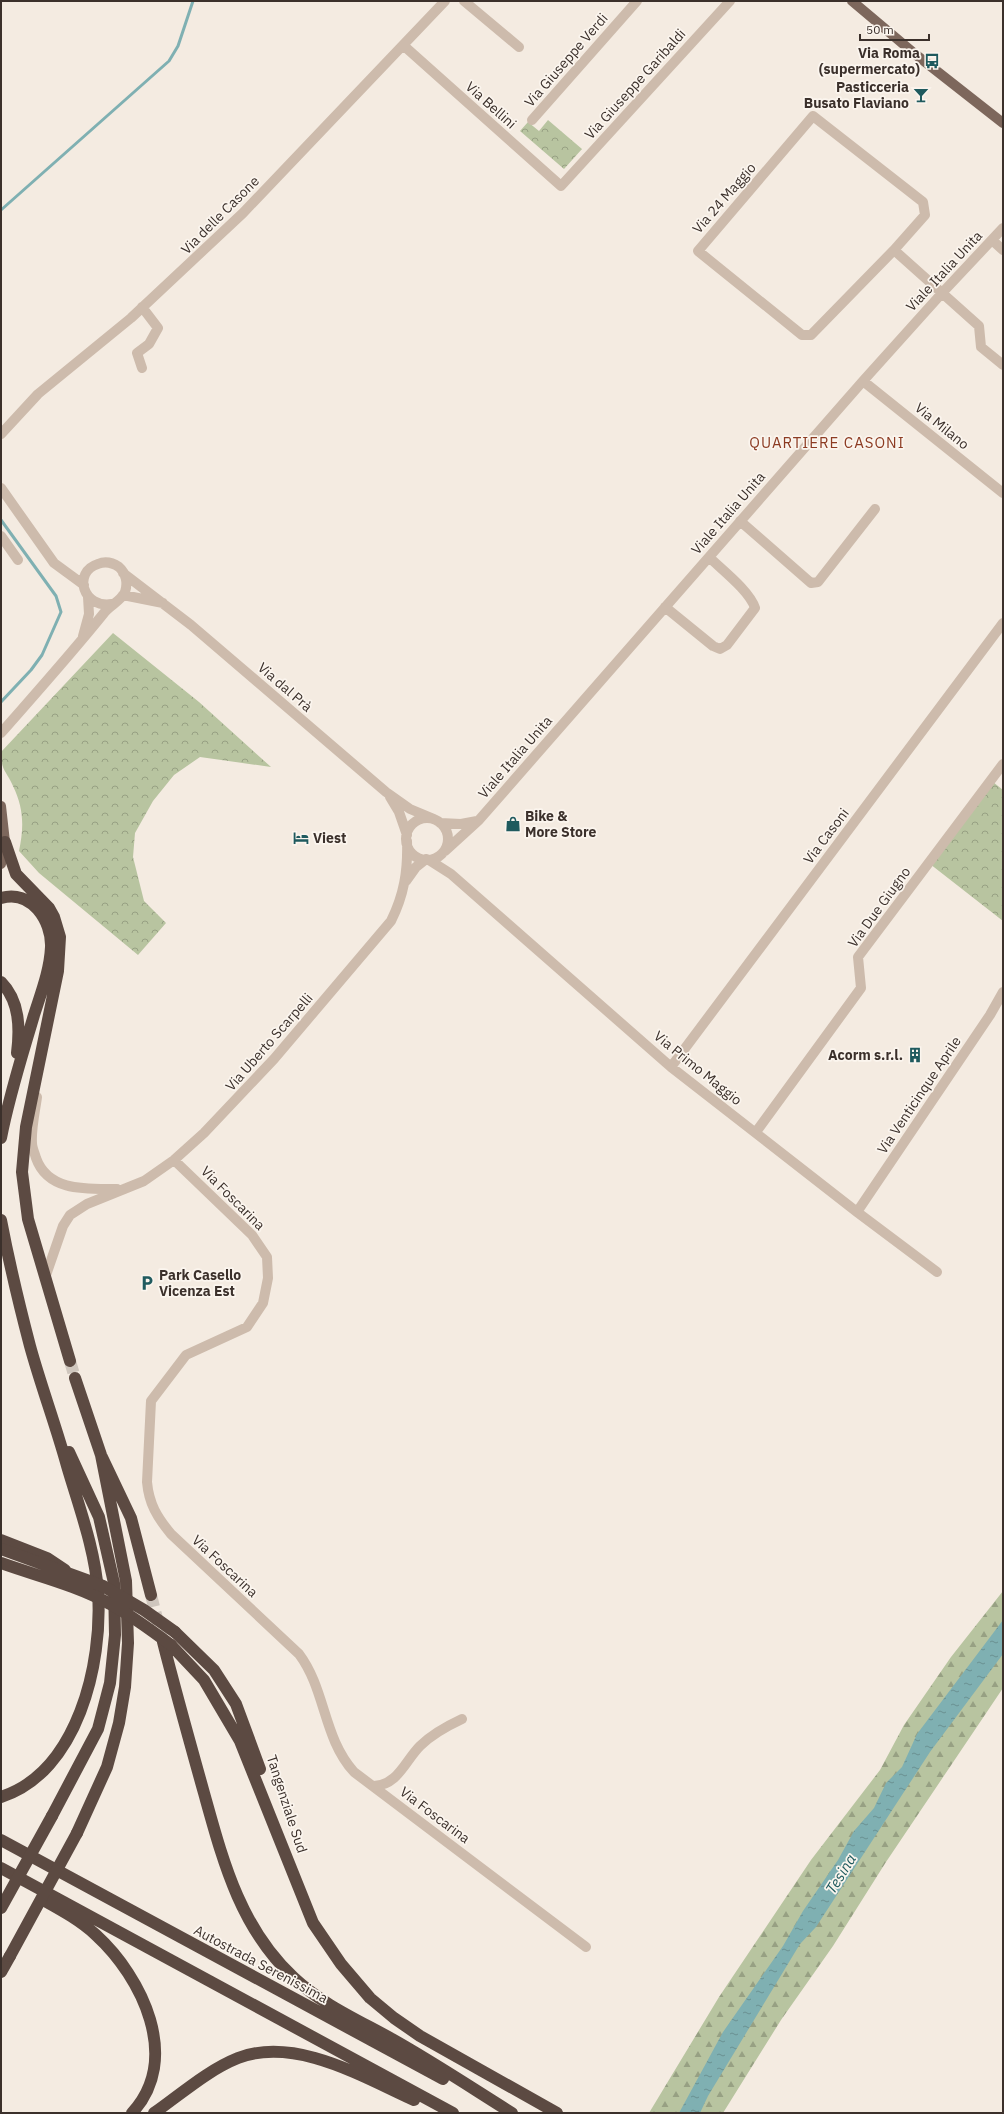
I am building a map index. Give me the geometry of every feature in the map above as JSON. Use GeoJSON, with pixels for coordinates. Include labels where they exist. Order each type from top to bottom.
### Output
{"type":"FeatureCollection","features":[{"type":"Feature","properties":{"kind":"highway"},"geometry":{"type":"LineString","coordinates":[[5,842],[16,874],[49,908],[54,916],[60,937],[58,971],[25,1133],[22,1172],[26,1212],[70,1361]]}},
{"type":"Feature","properties":{"kind":"highway"},"geometry":{"type":"LineString","coordinates":[[1,898],[16,896],[33,905],[45,919],[51,936],[51,954],[48,968],[14,1078],[1,1138]]}},
{"type":"Feature","properties":{"kind":"highway"},"geometry":{"type":"LineString","coordinates":[[1,982],[13,1002],[18,1015],[18,1046],[14,1078]]}},
{"type":"Feature","properties":{"kind":"highway"},"geometry":{"type":"LineString","coordinates":[[1,1220],[31,1347],[53,1416],[83,1523],[96,1576],[98,1604],[95,1652],[83,1704],[60,1752],[49,1767],[34,1779],[16,1791],[1,1797]]}},
{"type":"Feature","properties":{"kind":"highway"},"geometry":{"type":"LineString","coordinates":[[75,1378],[101,1455],[131,1518],[150,1595]]}},
{"type":"Feature","properties":{"kind":"highway"},"geometry":{"type":"LineString","coordinates":[[1,1908],[98,1729],[110,1684],[115,1635],[114,1583],[99,1517],[53,1416]]}},
{"type":"Feature","properties":{"kind":"highway"},"geometry":{"type":"LineString","coordinates":[[1,1972],[77,1833],[106,1767],[118,1723],[126,1672],[128,1644],[126,1581],[101,1455]]}},
{"type":"Feature","properties":{"kind":"highway"},"geometry":{"type":"LineString","coordinates":[[1,1540],[47,1558],[71,1574]]}},
{"type":"Feature","properties":{"kind":"highway","name":"Tangenziale Sud"},"geometry":{"type":"LineString","coordinates":[[1,1549],[71,1574],[118,1594],[175,1632],[214,1670],[236,1704],[249,1738],[290,1864]]}},
{"type":"Feature","properties":{"kind":"highway","name":"Tangenziale Sud"},"geometry":{"type":"LineString","coordinates":[[1,1563],[80,1590],[109,1603],[142,1624],[167,1643],[204,1680],[240,1741],[290,1864]]}},
{"type":"Feature","properties":{"kind":"highway"},"geometry":{"type":"LineString","coordinates":[[167,1643],[224,1863],[243,1910],[256,1933],[274,1956],[312,1993],[393,2040],[512,2113]]}},
{"type":"Feature","properties":{"kind":"highway","name":"Autostrada Serenissima"},"geometry":{"type":"LineString","coordinates":[[1,1840],[506,2113]]}},
{"type":"Feature","properties":{"kind":"highway"},"geometry":{"type":"LineString","coordinates":[[290,1864],[313,1923],[341,1964],[370,1998],[394,2018],[420,2036],[557,2113]]}},
{"type":"Feature","properties":{"kind":"highway"},"geometry":{"type":"LineString","coordinates":[[1,1868],[454,2113]]}},
{"type":"Feature","properties":{"kind":"highway"},"geometry":{"type":"LineString","coordinates":[[1,1876],[68,1914],[86,1927],[116,1957],[138,1989],[150,2019],[155,2055],[148,2088],[132,2113]]}},
{"type":"Feature","properties":{"kind":"highway"},"geometry":{"type":"LineString","coordinates":[[154,2113],[228,2063],[258,2053],[278,2051],[302,2054],[335,2065],[444,2113]]}},
{"type":"Feature","properties":{"kind":"main road"},"geometry":{"type":"LineString","coordinates":[[852,1],[915,54],[1003,123]]}},
{"type":"Feature","properties":{"kind":"main road"},"geometry":{"type":"LineString","coordinates":[[1,806],[5,842],[1,864]]}},
{"type":"Feature","properties":{"kind":"street","name":"Via delle Casone"},"geometry":{"type":"LineString","coordinates":[[1,434],[38,394],[142,308],[244,213],[445,1]]}},
{"type":"Feature","properties":{"kind":"street"},"geometry":{"type":"LineString","coordinates":[[464,1],[518,47]]}},
{"type":"Feature","properties":{"kind":"street","name":"Via Giuseppe Verdi"},"geometry":{"type":"LineString","coordinates":[[532,120],[637,1]]}},
{"type":"Feature","properties":{"kind":"street","name":"Via Giuseppe Garibaldi"},"geometry":{"type":"LineString","coordinates":[[561,186],[730,1]]}},
{"type":"Feature","properties":{"kind":"street","name":"Via Bellini"},"geometry":{"type":"LineString","coordinates":[[403,45],[561,186]]}},
{"type":"Feature","properties":{"kind":"street","name":"Via 24 Maggio"},"geometry":{"type":"LineString","coordinates":[[813,116],[923,202],[925,215],[894,250],[811,335],[802,335],[698,251],[813,116]]}},
{"type":"Feature","properties":{"kind":"street","name":"Viale Italia Unita"},"geometry":{"type":"LineString","coordinates":[[443,852],[479,820],[863,381],[942,292],[1003,228]]}},
{"type":"Feature","properties":{"kind":"street"},"geometry":{"type":"LineString","coordinates":[[992,240],[1003,250]]}},
{"type":"Feature","properties":{"kind":"street"},"geometry":{"type":"LineString","coordinates":[[894,250],[979,326],[981,347],[1003,365]]}},
{"type":"Feature","properties":{"kind":"street"},"geometry":{"type":"LineString","coordinates":[[142,308],[158,328],[149,344],[137,353],[142,368]]}},
{"type":"Feature","properties":{"kind":"street","name":"Via Milano"},"geometry":{"type":"LineString","coordinates":[[863,381],[1003,493]]}},
{"type":"Feature","properties":{"kind":"street"},"geometry":{"type":"LineString","coordinates":[[1,488],[54,563],[84,585]]}},
{"type":"Feature","properties":{"kind":"street"},"geometry":{"type":"LineString","coordinates":[[740,521],[811,583],[818,582],[875,509]]}},
{"type":"Feature","properties":{"kind":"street"},"geometry":{"type":"LineString","coordinates":[[1,536],[18,560]]}},
{"type":"Feature","properties":{"kind":"street"},"geometry":{"type":"LineString","coordinates":[[665,607],[713,646],[720,649],[727,645],[755,608],[753,602],[746,594],[709,557]]}},
{"type":"Feature","properties":{"kind":"street"},"geometry":{"type":"LineString","coordinates":[[1,733],[81,643],[112,604],[123,595],[127,584],[124,573],[119,567],[106,562],[92,567],[87,572],[84,585],[88,596],[89,614],[81,643]]}},
{"type":"Feature","properties":{"kind":"street"},"geometry":{"type":"LineString","coordinates":[[62,569],[87,572]]}},
{"type":"Feature","properties":{"kind":"street","name":"Via dal Prà"},"geometry":{"type":"LineString","coordinates":[[124,573],[165,603],[386,792],[410,809],[437,821]]}},
{"type":"Feature","properties":{"kind":"street","name":"Via dal Prà"},"geometry":{"type":"LineString","coordinates":[[123,595],[165,603]]}},
{"type":"Feature","properties":{"kind":"street"},"geometry":{"type":"LineString","coordinates":[[88,596],[98,604],[112,604]]}},
{"type":"Feature","properties":{"kind":"street","name":"Via Casoni"},"geometry":{"type":"LineString","coordinates":[[671,1067],[1003,623]]}},
{"type":"Feature","properties":{"kind":"street","name":"Via Due Giugno"},"geometry":{"type":"LineString","coordinates":[[756,1132],[861,988],[858,957],[1003,764]]}},
{"type":"Feature","properties":{"kind":"street","name":"Via dal Prà"},"geometry":{"type":"LineString","coordinates":[[386,792],[399,812],[407,838]]}},
{"type":"Feature","properties":{"kind":"street"},"geometry":{"type":"LineString","coordinates":[[420,820],[437,821],[447,833],[447,845],[443,852],[428,860],[416,857],[412,853],[407,838],[414,823],[420,820]]}},
{"type":"Feature","properties":{"kind":"street","name":"Viale Italia Unita"},"geometry":{"type":"LineString","coordinates":[[437,821],[470,823],[479,820]]}},
{"type":"Feature","properties":{"kind":"street","name":"Via Uberto Scarpelli"},"geometry":{"type":"LineString","coordinates":[[405,885],[407,871],[407,838]]}},
{"type":"Feature","properties":{"kind":"street","name":"Via Primo Maggio"},"geometry":{"type":"LineString","coordinates":[[443,852],[451,874]]}},
{"type":"Feature","properties":{"kind":"street","name":"Via Primo Maggio"},"geometry":{"type":"LineString","coordinates":[[428,860],[451,874],[671,1067],[756,1132],[856,1212],[937,1272]]}},
{"type":"Feature","properties":{"kind":"street","name":"Via Uberto Scarpelli"},"geometry":{"type":"LineString","coordinates":[[45,1278],[60,1233],[70,1215],[87,1204],[144,1181],[174,1160],[231,1107],[274,1059],[391,921],[399,905],[409,876],[428,860]]}},
{"type":"Feature","properties":{"kind":"street","name":"Via Venticinque Aprile"},"geometry":{"type":"LineString","coordinates":[[856,1212],[990,1015],[1003,992]]}},
{"type":"Feature","properties":{"kind":"street","name":"Via Uberto Scarpelli"},"geometry":{"type":"LineString","coordinates":[[44,1044],[32,1144],[38,1164],[55,1182],[87,1189],[123,1189]]}},
{"type":"Feature","properties":{"kind":"street","name":"Via Foscarina"},"geometry":{"type":"LineString","coordinates":[[174,1160],[252,1235],[267,1257],[268,1278],[263,1303],[246,1328],[186,1355],[151,1401],[147,1482],[151,1505],[156,1516],[171,1534],[299,1654],[313,1676],[336,1748],[344,1761],[354,1772],[586,1947]]}},
{"type":"Feature","properties":{"kind":"street"},"geometry":{"type":"LineString","coordinates":[[374,1786],[389,1783],[420,1745],[462,1719]]}},
{"type":"Feature","properties":{"kind":"green space"},"geometry":{"type":"Polygon","coordinates":[[[548,120],[582,149],[564,169],[520,131],[528,122],[539,131],[548,120]]]}},
{"type":"Feature","properties":{"kind":"green space"},"geometry":{"type":"Polygon","coordinates":[[[113,633],[199,702],[271,767],[200,757],[174,775],[153,801],[135,833],[133,857],[144,901],[166,923],[138,955],[39,873],[19,851],[22,834],[21,810],[17,794],[3,767],[1,758],[1,752],[113,633]]]}},
{"type":"Feature","properties":{"kind":"green space"},"geometry":{"type":"Polygon","coordinates":[[[993,782],[1003,790],[1003,921],[930,864],[993,782]]]}},
{"type":"Feature","properties":{"kind":"green space"},"geometry":{"type":"Polygon","coordinates":[[[1003,1591],[1003,1688],[886,1862],[833,1946],[781,2020],[723,2113],[649,2113],[719,1997],[811,1860],[880,1770],[904,1725],[951,1657],[1003,1591]]]}},
{"type":"Feature","properties":{"kind":"water","name":"Tesina"},"geometry":{"type":"Polygon","coordinates":[[[1003,1620],[1003,1654],[930,1752],[816,1927],[800,1944],[708,2096],[700,2113],[679,2113],[723,2032],[783,1946],[803,1911],[838,1860],[854,1831],[874,1808],[886,1783],[902,1767],[917,1734],[1003,1620]]]}},
{"type":"Feature","properties":{"kind":"waterway"},"geometry":{"type":"LineString","coordinates":[[1,210],[169,61],[178,46],[193,1]]}},
{"type":"Feature","properties":{"kind":"waterway"},"geometry":{"type":"LineString","coordinates":[[1,520],[56,596],[61,612],[42,655],[31,670],[1,702]]}},
{"type":"Feature","properties":{"kind":"tunnel"},"geometry":{"type":"LineString","coordinates":[[70,1361],[75,1378]]}},
{"type":"Feature","properties":{"kind":"tunnel"},"geometry":{"type":"LineString","coordinates":[[151,1595],[163,1642]]}},
{"type":"Feature","properties":{"kind":"place","name":"Via Roma (supermercato)"},"geometry":{"type":"Point","coordinates":[932,61]}},
{"type":"Feature","properties":{"kind":"place","name":"Pasticceria Busato Flaviano"},"geometry":{"type":"Point","coordinates":[921,95]}},
{"type":"Feature","properties":{"kind":"place","name":"Bike & More Store"},"geometry":{"type":"Point","coordinates":[513,824]}},
{"type":"Feature","properties":{"kind":"place","name":"Viest"},"geometry":{"type":"Point","coordinates":[301,838]}},
{"type":"Feature","properties":{"kind":"place","name":"Acorm s.r.l."},"geometry":{"type":"Point","coordinates":[915,1055]}},
{"type":"Feature","properties":{"kind":"place","name":"Park Casello Vicenza Est"},"geometry":{"type":"Point","coordinates":[147,1283]}},
{"type":"Feature","properties":{"kind":"district","name":"QUARTIERE CASONI"},"geometry":{"type":"Point","coordinates":[827,443]}}]}
